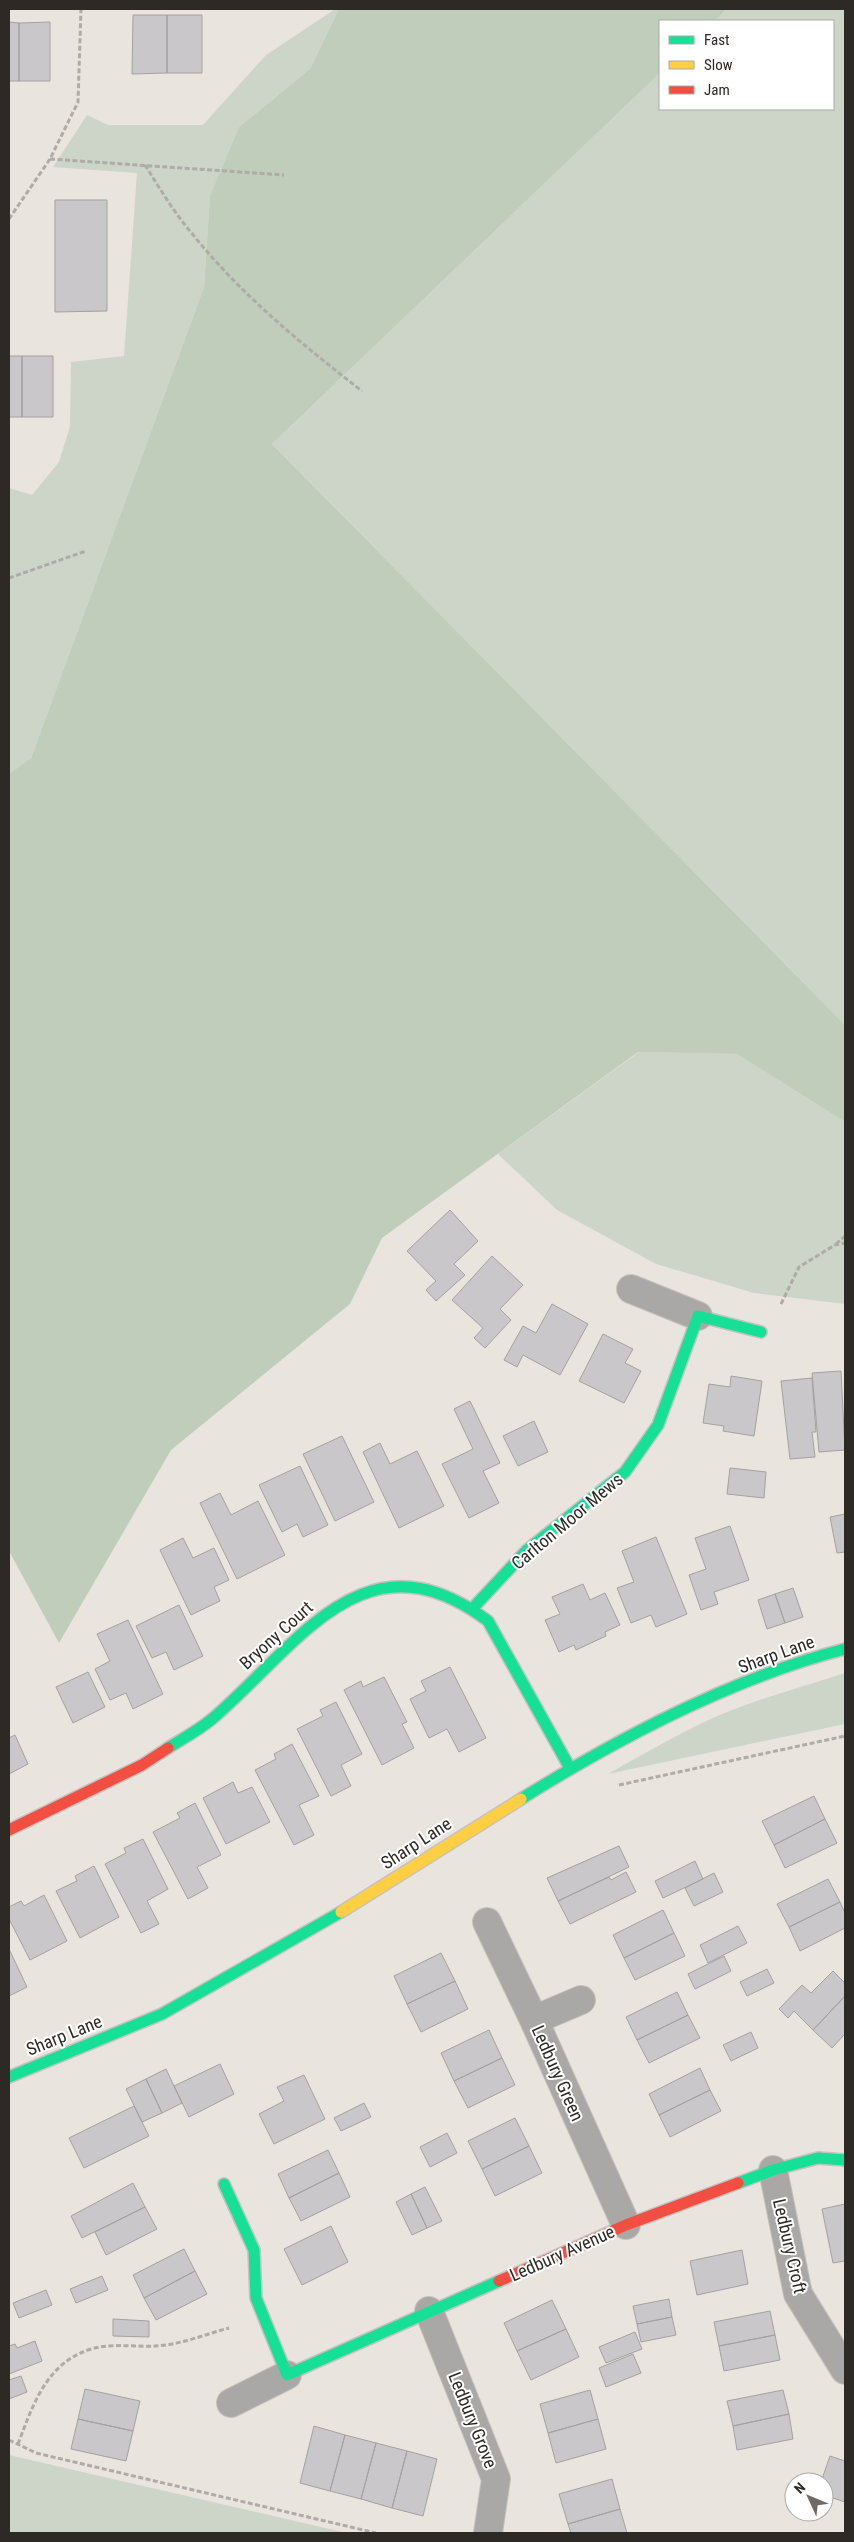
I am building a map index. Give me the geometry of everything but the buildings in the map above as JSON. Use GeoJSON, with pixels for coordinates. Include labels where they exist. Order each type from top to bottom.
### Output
{"type":"FeatureCollection","features":[{"type":"Feature","properties":{"kind":"street"},"geometry":{"type":"LineString","coordinates":[[631,1290],[698,1316],[762,1332]]}},
{"type":"Feature","properties":{"kind":"street","name":"Carlton Moor Mews"},"geometry":{"type":"LineString","coordinates":[[472,1609],[527,1550],[625,1472],[658,1425],[698,1316]]}},
{"type":"Feature","properties":{"kind":"street","name":"Bryony Court"},"geometry":{"type":"LineString","coordinates":[[9,1830],[142,1765],[211,1720],[322,1615],[359,1594],[400,1586],[442,1595],[472,1609],[488,1621],[502,1642],[570,1768]]}},
{"type":"Feature","properties":{"kind":"street","name":"Sharp Lane"},"geometry":{"type":"LineString","coordinates":[[9,2077],[162,2014],[317,1927],[570,1768],[673,1712],[806,1659],[845,1649]]}},
{"type":"Feature","properties":{"kind":"street","name":"Ledbury Green"},"geometry":{"type":"LineString","coordinates":[[487,1922],[534,2020],[626,2225]]}},
{"type":"Feature","properties":{"kind":"street"},"geometry":{"type":"LineString","coordinates":[[534,2020],[581,2000]]}},
{"type":"Feature","properties":{"kind":"street","name":"Ledbury Avenue"},"geometry":{"type":"LineString","coordinates":[[231,2403],[286,2375],[626,2225],[773,2170],[818,2158],[845,2160]]}},
{"type":"Feature","properties":{"kind":"street","name":"Ledbury Croft"},"geometry":{"type":"LineString","coordinates":[[773,2170],[798,2294],[845,2370]]}},
{"type":"Feature","properties":{"kind":"street"},"geometry":{"type":"LineString","coordinates":[[224,2184],[254,2250],[256,2298],[286,2375]]}},
{"type":"Feature","properties":{"kind":"street","name":"Ledbury Grove"},"geometry":{"type":"LineString","coordinates":[[429,2311],[496,2479],[488,2533]]}},
{"type":"Feature","properties":{"kind":"path"},"geometry":{"type":"LineString","coordinates":[[9,219],[50,159],[78,102],[81,9]]}},
{"type":"Feature","properties":{"kind":"path"},"geometry":{"type":"LineString","coordinates":[[50,159],[284,175]]}},
{"type":"Feature","properties":{"kind":"path"},"geometry":{"type":"LineString","coordinates":[[144,166],[190,231],[248,296],[307,348],[362,391]]}},
{"type":"Feature","properties":{"kind":"path"},"geometry":{"type":"LineString","coordinates":[[9,578],[86,552]]}},
{"type":"Feature","properties":{"kind":"path"},"geometry":{"type":"LineString","coordinates":[[762,1332],[782,1303],[799,1267],[835,1245],[845,1236]]}},
{"type":"Feature","properties":{"kind":"path"},"geometry":{"type":"LineString","coordinates":[[835,1245],[845,1243]]}},
{"type":"Feature","properties":{"kind":"path"},"geometry":{"type":"LineString","coordinates":[[570,1768],[604,1788],[845,1736]]}},
{"type":"Feature","properties":{"kind":"path"},"geometry":{"type":"LineString","coordinates":[[18,2444],[37,2395],[50,2375],[70,2358],[92,2349],[158,2346],[264,2319]]}},
{"type":"Feature","properties":{"kind":"path"},"geometry":{"type":"LineString","coordinates":[[9,2440],[36,2453],[376,2533]]}},
{"type":"Feature","properties":{"kind":"shaded area"},"geometry":{"type":"Polygon","coordinates":[[[335,9],[339,9],[310,69],[239,127],[210,197],[204,287],[31,758],[9,774],[9,488],[32,495],[59,462],[70,426],[71,362],[124,356],[137,173],[53,167],[87,115],[108,125],[203,125],[266,55],[335,9]]]}},
{"type":"Feature","properties":{"kind":"shaded area"},"geometry":{"type":"Polygon","coordinates":[[[727,9],[845,9],[845,1025],[272,444],[659,74],[659,110],[834,110],[834,20],[715,20],[727,9]]]}},
{"type":"Feature","properties":{"kind":"shaded area"},"geometry":{"type":"Polygon","coordinates":[[[639,1052],[737,1054],[845,1122],[845,1304],[754,1293],[656,1264],[557,1210],[498,1154],[639,1052]]]}},
{"type":"Feature","properties":{"kind":"shaded area"},"geometry":{"type":"Polygon","coordinates":[[[845,1673],[845,1724],[608,1774],[674,1737],[715,1717],[763,1699],[845,1673]]]}},
{"type":"Feature","properties":{"kind":"shaded area"},"geometry":{"type":"Polygon","coordinates":[[[9,2455],[347,2533],[9,2533],[9,2455]]]}},
{"type":"Feature","properties":{"kind":"green space"},"geometry":{"type":"Polygon","coordinates":[[[339,9],[727,9],[715,20],[659,20],[659,74],[272,444],[845,1025],[845,1122],[737,1054],[638,1052],[382,1238],[350,1304],[171,1450],[59,1643],[9,1551],[9,774],[31,758],[204,287],[210,196],[239,127],[310,69],[339,9]]]}},
{"type":"Feature","properties":{"kind":"traffic: fast"},"geometry":{"type":"LineString","coordinates":[[472,1609],[527,1550],[625,1472],[658,1425],[698,1316],[761,1332]]}},
{"type":"Feature","properties":{"kind":"traffic: fast"},"geometry":{"type":"LineString","coordinates":[[168,1748],[212,1719],[304,1631],[336,1608],[369,1592],[405,1587],[444,1596],[488,1621],[570,1768]]}},
{"type":"Feature","properties":{"kind":"traffic: fast"},"geometry":{"type":"LineString","coordinates":[[521,1799],[637,1732],[719,1693],[803,1661],[845,1649]]}},
{"type":"Feature","properties":{"kind":"traffic: fast"},"geometry":{"type":"LineString","coordinates":[[9,2077],[162,2014],[341,1912]]}},
{"type":"Feature","properties":{"kind":"traffic: fast"},"geometry":{"type":"LineString","coordinates":[[738,2183],[773,2170],[818,2158],[845,2160]]}},
{"type":"Feature","properties":{"kind":"traffic: fast"},"geometry":{"type":"LineString","coordinates":[[224,2184],[254,2250],[256,2298],[287,2375],[499,2281]]}},
{"type":"Feature","properties":{"kind":"traffic: slow"},"geometry":{"type":"LineString","coordinates":[[341,1912],[521,1799]]}},
{"type":"Feature","properties":{"kind":"traffic: jam"},"geometry":{"type":"LineString","coordinates":[[9,1830],[142,1765],[168,1748]]}},
{"type":"Feature","properties":{"kind":"traffic: jam"},"geometry":{"type":"LineString","coordinates":[[499,2281],[626,2225],[738,2183]]}}]}
